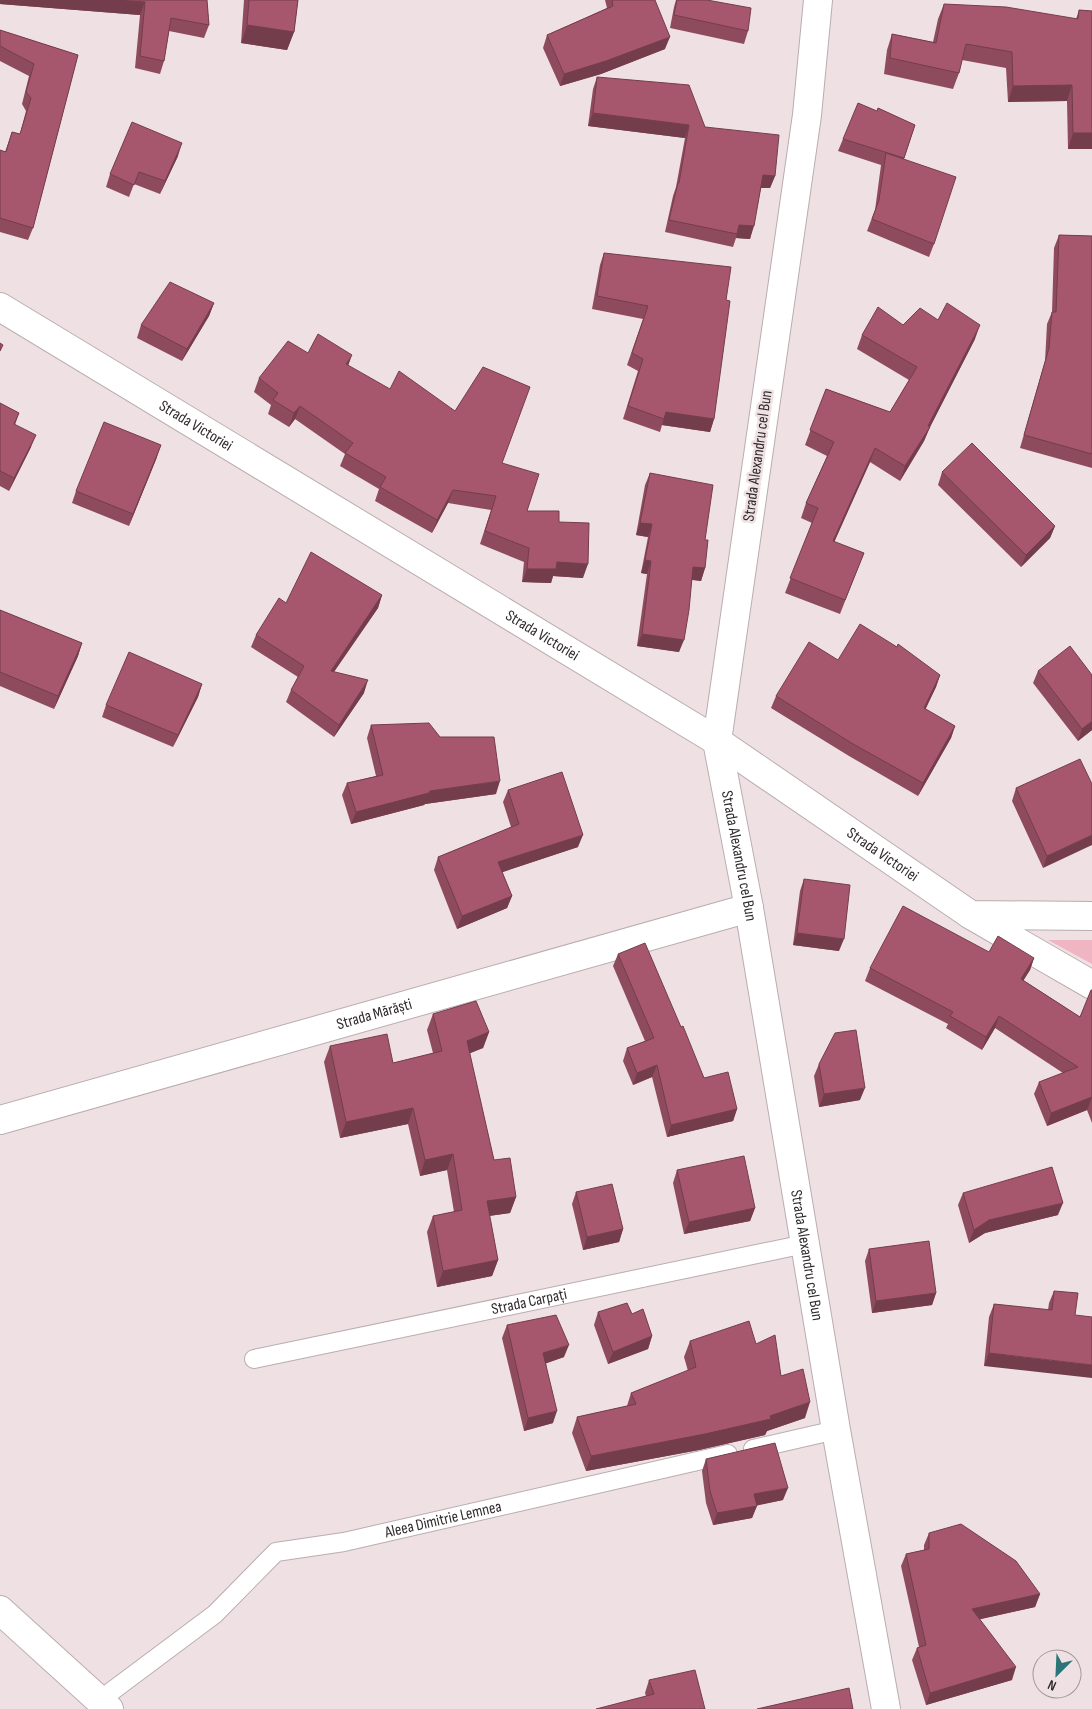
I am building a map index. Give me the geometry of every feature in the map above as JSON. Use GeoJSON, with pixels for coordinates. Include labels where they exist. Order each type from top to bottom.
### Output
{"type":"FeatureCollection","features":[{"type":"Feature","properties":{"kind":"street","name":"Strada Alexandru cel Bun"},"geometry":{"type":"LineString","coordinates":[[818,0],[807,115],[717,741],[749,908],[836,1430],[886,1709]]}},
{"type":"Feature","properties":{"kind":"street","name":"Strada Victoriei"},"geometry":{"type":"LineString","coordinates":[[0,307],[717,741],[971,915],[1092,985]]}},
{"type":"Feature","properties":{"kind":"street","name":"Strada Mărăști"},"geometry":{"type":"LineString","coordinates":[[0,1120],[749,908]]}},
{"type":"Feature","properties":{"kind":"street"},"geometry":{"type":"LineString","coordinates":[[971,915],[1092,916]]}},
{"type":"Feature","properties":{"kind":"street"},"geometry":{"type":"LineString","coordinates":[[0,1610],[105,1705]]}},
{"type":"Feature","properties":{"kind":"lane","name":"Strada Carpați"},"geometry":{"type":"LineString","coordinates":[[254,1359],[805,1244]]}},
{"type":"Feature","properties":{"kind":"lane","name":"Aleea Dimitrie Lemnea"},"geometry":{"type":"LineString","coordinates":[[105,1705],[215,1614],[276,1552],[344,1542],[836,1430]]}},
{"type":"Feature","properties":{"kind":"shaded area"},"geometry":{"type":"Polygon","coordinates":[[[1048,940],[1092,940],[1092,964],[1048,940]]]}},
{"type":"Feature","properties":{"kind":"building"},"geometry":{"type":"Polygon","coordinates":[[[114,0],[207,0],[209,25],[171,18],[164,61],[140,56],[145,2],[114,0]]]}},
{"type":"Feature","properties":{"kind":"building"},"geometry":{"type":"Polygon","coordinates":[[[249,0],[298,0],[294,32],[247,25],[249,0]]]}},
{"type":"Feature","properties":{"kind":"building"},"geometry":{"type":"Polygon","coordinates":[[[612,0],[655,0],[670,37],[606,61],[564,74],[547,35],[613,6],[612,0]]]}},
{"type":"Feature","properties":{"kind":"building"},"geometry":{"type":"Polygon","coordinates":[[[677,0],[707,0],[751,8],[748,31],[674,15],[677,0]]]}},
{"type":"Feature","properties":{"kind":"building"},"geometry":{"type":"Polygon","coordinates":[[[944,4],[1006,7],[1078,19],[1079,10],[1092,11],[1092,133],[1073,133],[1072,85],[1013,86],[1012,52],[966,44],[959,73],[890,58],[892,34],[936,43],[944,4]]]}},
{"type":"Feature","properties":{"kind":"building"},"geometry":{"type":"Polygon","coordinates":[[[0,30],[78,55],[33,228],[0,218],[0,150],[6,152],[12,132],[20,134],[31,98],[26,92],[34,64],[0,46],[0,30]]]}},
{"type":"Feature","properties":{"kind":"building"},"geometry":{"type":"Polygon","coordinates":[[[597,77],[689,85],[705,127],[779,135],[775,176],[763,175],[754,226],[739,225],[737,234],[669,220],[679,183],[689,125],[593,113],[597,77]]]}},
{"type":"Feature","properties":{"kind":"building"},"geometry":{"type":"Polygon","coordinates":[[[858,103],[877,111],[878,108],[915,125],[904,158],[843,139],[858,103]]]}},
{"type":"Feature","properties":{"kind":"building"},"geometry":{"type":"Polygon","coordinates":[[[132,122],[182,143],[165,181],[139,172],[134,185],[110,174],[132,122]]]}},
{"type":"Feature","properties":{"kind":"building"},"geometry":{"type":"Polygon","coordinates":[[[886,153],[956,177],[934,244],[872,219],[879,200],[886,153]]]}},
{"type":"Feature","properties":{"kind":"building"},"geometry":{"type":"Polygon","coordinates":[[[1059,235],[1092,236],[1092,454],[1024,435],[1049,348],[1052,312],[1056,312],[1059,235]]]}},
{"type":"Feature","properties":{"kind":"building"},"geometry":{"type":"Polygon","coordinates":[[[604,253],[731,267],[726,300],[730,301],[714,419],[666,412],[664,419],[628,406],[643,359],[632,353],[648,306],[597,296],[604,253]]]}},
{"type":"Feature","properties":{"kind":"building"},"geometry":{"type":"Polygon","coordinates":[[[170,282],[214,303],[187,349],[141,325],[170,282]]]}},
{"type":"Feature","properties":{"kind":"building"},"geometry":{"type":"Polygon","coordinates":[[[947,303],[980,325],[928,426],[930,427],[905,466],[875,448],[833,541],[864,553],[845,600],[790,578],[818,508],[806,503],[834,442],[810,430],[826,389],[890,412],[917,367],[862,335],[878,307],[903,325],[920,308],[938,320],[947,303]]]}},
{"type":"Feature","properties":{"kind":"building"},"geometry":{"type":"Polygon","coordinates":[[[318,334],[352,355],[346,364],[390,389],[399,371],[455,411],[483,367],[530,387],[502,463],[539,474],[527,511],[559,511],[559,522],[589,523],[588,564],[557,562],[556,569],[527,569],[529,548],[485,531],[496,496],[453,490],[437,520],[380,487],[386,477],[345,453],[353,443],[300,406],[294,413],[273,400],[278,393],[259,378],[288,341],[308,353],[318,334]]]}},
{"type":"Feature","properties":{"kind":"building"},"geometry":{"type":"Polygon","coordinates":[[[0,403],[19,413],[14,424],[36,435],[14,478],[0,471],[0,403]]]}},
{"type":"Feature","properties":{"kind":"building"},"geometry":{"type":"Polygon","coordinates":[[[104,422],[161,445],[133,514],[76,491],[104,422]]]}},
{"type":"Feature","properties":{"kind":"building"},"geometry":{"type":"Polygon","coordinates":[[[972,443],[1055,526],[1026,555],[942,472],[972,443]]]}},
{"type":"Feature","properties":{"kind":"building"},"geometry":{"type":"Polygon","coordinates":[[[650,473],[713,485],[705,540],[708,540],[705,568],[693,567],[684,640],[642,634],[651,561],[645,560],[652,524],[640,523],[650,473]]]}},
{"type":"Feature","properties":{"kind":"building"},"geometry":{"type":"Polygon","coordinates":[[[311,552],[382,595],[331,671],[368,680],[339,725],[291,690],[304,666],[256,635],[279,598],[286,603],[311,552]]]}},
{"type":"Feature","properties":{"kind":"building"},"geometry":{"type":"Polygon","coordinates":[[[0,610],[82,643],[58,696],[0,672],[0,610]]]}},
{"type":"Feature","properties":{"kind":"building"},"geometry":{"type":"Polygon","coordinates":[[[860,624],[897,647],[898,644],[940,675],[924,708],[955,726],[923,783],[853,744],[776,696],[809,642],[838,660],[860,624]]]}},
{"type":"Feature","properties":{"kind":"building"},"geometry":{"type":"Polygon","coordinates":[[[1070,646],[1092,675],[1092,721],[1082,729],[1038,671],[1070,646]]]}},
{"type":"Feature","properties":{"kind":"building"},"geometry":{"type":"Polygon","coordinates":[[[129,652],[202,684],[178,735],[106,705],[129,652]]]}},
{"type":"Feature","properties":{"kind":"building"},"geometry":{"type":"Polygon","coordinates":[[[429,723],[440,737],[494,737],[500,781],[430,791],[429,793],[356,812],[347,783],[383,775],[371,725],[429,723]]]}},
{"type":"Feature","properties":{"kind":"building"},"geometry":{"type":"Polygon","coordinates":[[[1080,759],[1092,784],[1092,835],[1047,856],[1016,788],[1080,759]]]}},
{"type":"Feature","properties":{"kind":"building"},"geometry":{"type":"Polygon","coordinates":[[[562,772],[583,835],[498,862],[512,896],[462,916],[438,857],[519,824],[508,790],[562,772]]]}},
{"type":"Feature","properties":{"kind":"building"},"geometry":{"type":"Polygon","coordinates":[[[804,879],[850,885],[844,939],[797,933],[804,879]]]}},
{"type":"Feature","properties":{"kind":"building"},"geometry":{"type":"Polygon","coordinates":[[[903,906],[989,952],[998,936],[1034,958],[1021,979],[1080,1017],[1092,990],[1092,1097],[1051,1113],[1039,1082],[1078,1067],[999,1016],[986,1037],[950,1016],[953,1012],[870,968],[903,906]]]}},
{"type":"Feature","properties":{"kind":"building"},"geometry":{"type":"Polygon","coordinates":[[[645,943],[681,1027],[683,1026],[704,1078],[728,1072],[737,1109],[671,1125],[657,1065],[637,1073],[627,1048],[654,1038],[618,954],[645,943]]]}},
{"type":"Feature","properties":{"kind":"building"},"geometry":{"type":"Polygon","coordinates":[[[476,1001],[489,1032],[467,1041],[494,1160],[510,1158],[516,1197],[487,1201],[498,1260],[443,1271],[433,1216],[462,1210],[453,1154],[425,1160],[413,1108],[346,1122],[330,1046],[387,1034],[393,1063],[442,1051],[433,1014],[476,1001]]]}},
{"type":"Feature","properties":{"kind":"building"},"geometry":{"type":"Polygon","coordinates":[[[856,1030],[865,1088],[824,1094],[819,1064],[835,1033],[856,1030]]]}},
{"type":"Feature","properties":{"kind":"building"},"geometry":{"type":"Polygon","coordinates":[[[744,1156],[755,1208],[689,1222],[677,1170],[744,1156]]]}},
{"type":"Feature","properties":{"kind":"building"},"geometry":{"type":"Polygon","coordinates":[[[1052,1167],[1063,1203],[989,1220],[974,1230],[963,1193],[1052,1167]]]}},
{"type":"Feature","properties":{"kind":"building"},"geometry":{"type":"Polygon","coordinates":[[[612,1184],[623,1229],[587,1237],[576,1192],[612,1184]]]}},
{"type":"Feature","properties":{"kind":"building"},"geometry":{"type":"Polygon","coordinates":[[[929,1241],[936,1293],[876,1301],[869,1249],[929,1241]]]}},
{"type":"Feature","properties":{"kind":"building"},"geometry":{"type":"Polygon","coordinates":[[[1054,1291],[1078,1293],[1075,1315],[1092,1317],[1092,1365],[989,1353],[994,1304],[1052,1310],[1054,1291]]]}},
{"type":"Feature","properties":{"kind":"building"},"geometry":{"type":"Polygon","coordinates":[[[627,1303],[632,1314],[643,1309],[652,1336],[613,1352],[598,1312],[627,1303]]]}},
{"type":"Feature","properties":{"kind":"building"},"geometry":{"type":"Polygon","coordinates":[[[556,1315],[569,1345],[543,1353],[557,1411],[528,1418],[507,1325],[556,1315]]]}},
{"type":"Feature","properties":{"kind":"building"},"geometry":{"type":"Polygon","coordinates":[[[749,1321],[756,1344],[775,1335],[781,1376],[803,1369],[810,1402],[770,1416],[771,1419],[591,1456],[577,1417],[636,1404],[631,1393],[696,1367],[690,1341],[749,1321]]]}},
{"type":"Feature","properties":{"kind":"building"},"geometry":{"type":"Polygon","coordinates":[[[775,1443],[788,1488],[754,1494],[757,1506],[717,1513],[710,1491],[706,1459],[775,1443]]]}},
{"type":"Feature","properties":{"kind":"building"},"geometry":{"type":"Polygon","coordinates":[[[961,1524],[1016,1561],[1040,1594],[972,1609],[1016,1667],[930,1693],[917,1648],[926,1645],[906,1554],[929,1549],[929,1533],[961,1524]]]}},
{"type":"Feature","properties":{"kind":"building"},"geometry":{"type":"Polygon","coordinates":[[[695,1670],[705,1709],[596,1709],[654,1694],[649,1680],[695,1670]]]}},
{"type":"Feature","properties":{"kind":"building"},"geometry":{"type":"Polygon","coordinates":[[[849,1688],[853,1709],[757,1709],[849,1688]]]}}]}
